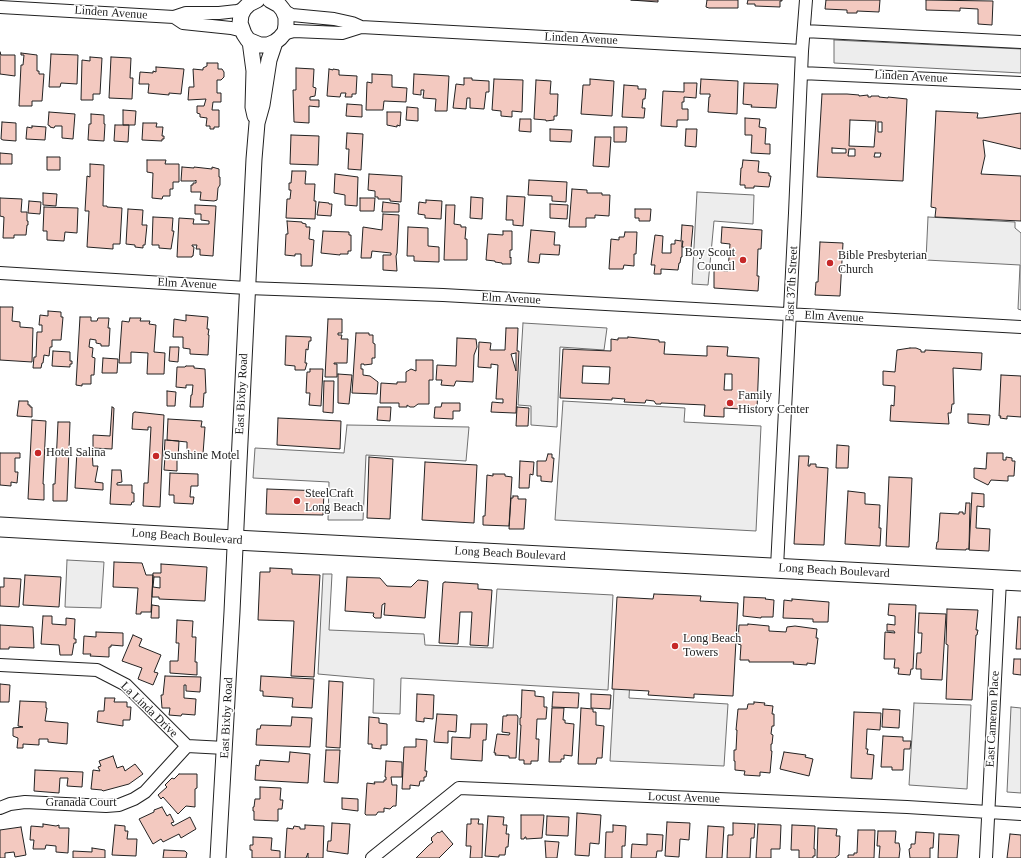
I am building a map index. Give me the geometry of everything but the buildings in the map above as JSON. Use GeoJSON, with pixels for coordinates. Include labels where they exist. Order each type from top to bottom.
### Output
{"type":"FeatureCollection","features":[{"type":"Feature","properties":{"kind":"main road","name":"Long Beach Boulevard"},"geometry":{"type":"LineString","coordinates":[[0,527],[47,528],[235,540],[777,567],[1021,581]]}},
{"type":"Feature","properties":{"kind":"street","name":"East 37th Street"},"geometry":{"type":"LineString","coordinates":[[777,567],[802,51],[806,0]]}},
{"type":"Feature","properties":{"kind":"street"},"geometry":{"type":"LineString","coordinates":[[174,17],[186,13],[223,13],[238,11],[253,2]]}},
{"type":"Feature","properties":{"kind":"street","name":"East Bixby Road"},"geometry":{"type":"LineString","coordinates":[[253,2],[241,16],[240,23],[246,36],[254,71],[253,107],[257,123]]}},
{"type":"Feature","properties":{"kind":"street"},"geometry":{"type":"LineString","coordinates":[[274,3],[292,15],[334,19],[352,23],[360,27]]}},
{"type":"Feature","properties":{"kind":"street","name":"East Bixby Road"},"geometry":{"type":"LineString","coordinates":[[218,858],[257,123],[262,105],[269,60],[286,25],[286,17],[274,3]]}},
{"type":"Feature","properties":{"kind":"street","name":"Linden Avenue"},"geometry":{"type":"LineString","coordinates":[[0,7],[174,17]]}},
{"type":"Feature","properties":{"kind":"street"},"geometry":{"type":"LineString","coordinates":[[174,17],[183,23],[230,28],[260,45],[268,45],[294,31],[342,32],[360,27]]}},
{"type":"Feature","properties":{"kind":"street","name":"Linden Avenue"},"geometry":{"type":"LineString","coordinates":[[360,27],[802,51]]}},
{"type":"Feature","properties":{"kind":"street"},"geometry":{"type":"LineString","coordinates":[[804,31],[1021,42]]}},
{"type":"Feature","properties":{"kind":"street","name":"Linden Avenue"},"geometry":{"type":"LineString","coordinates":[[801,73],[1021,83]]}},
{"type":"Feature","properties":{"kind":"street","name":"Elm Avenue"},"geometry":{"type":"LineString","coordinates":[[0,273],[248,288],[443,295],[1021,328]]}},
{"type":"Feature","properties":{"kind":"street","name":"East Cameron Place"},"geometry":{"type":"LineString","coordinates":[[986,858],[1000,580]]}},
{"type":"Feature","properties":{"kind":"street","name":"La Linda Drive"},"geometry":{"type":"LineString","coordinates":[[0,665],[97,670],[126,685],[187,746],[225,748]]}},
{"type":"Feature","properties":{"kind":"street","name":"Granada Court"},"geometry":{"type":"LineString","coordinates":[[0,808],[10,804],[25,802],[106,806],[119,805],[134,799],[145,792],[187,746]]}},
{"type":"Feature","properties":{"kind":"street","name":"Locust Avenue"},"geometry":{"type":"LineString","coordinates":[[372,858],[459,788],[988,811],[1021,814]]}},
{"type":"Feature","properties":{"kind":"shaded area"},"geometry":{"type":"Polygon","coordinates":[[[834,40],[1021,49],[1021,73],[834,63],[834,40]]]}},
{"type":"Feature","properties":{"kind":"shaded area"},"geometry":{"type":"Polygon","coordinates":[[[697,192],[754,195],[753,224],[714,221],[708,285],[692,284],[697,192]]]}},
{"type":"Feature","properties":{"kind":"shaded area"},"geometry":{"type":"Polygon","coordinates":[[[928,217],[1015,222],[1015,228],[1021,233],[1021,310],[1018,309],[1020,265],[926,260],[928,217]]]}},
{"type":"Feature","properties":{"kind":"shaded area"},"geometry":{"type":"Polygon","coordinates":[[[523,323],[607,328],[604,350],[560,347],[557,427],[531,425],[531,406],[518,405],[523,323]]]}},
{"type":"Feature","properties":{"kind":"shaded area"},"geometry":{"type":"Polygon","coordinates":[[[563,401],[685,408],[684,422],[761,426],[756,531],[555,520],[563,401]]]}},
{"type":"Feature","properties":{"kind":"shaded area"},"geometry":{"type":"Polygon","coordinates":[[[347,425],[469,427],[466,461],[366,455],[363,520],[328,520],[329,482],[253,478],[255,448],[344,453],[347,425]]]}},
{"type":"Feature","properties":{"kind":"shaded area"},"geometry":{"type":"Polygon","coordinates":[[[67,560],[104,562],[101,608],[65,607],[67,560]]]}},
{"type":"Feature","properties":{"kind":"shaded area"},"geometry":{"type":"Polygon","coordinates":[[[323,574],[332,574],[329,630],[424,634],[425,645],[493,648],[497,589],[613,595],[608,690],[401,678],[400,714],[373,713],[374,679],[318,674],[323,574]]]}},
{"type":"Feature","properties":{"kind":"shaded area"},"geometry":{"type":"Polygon","coordinates":[[[619,599],[634,600],[629,698],[728,704],[724,766],[610,761],[619,599]]]}},
{"type":"Feature","properties":{"kind":"shaded area"},"geometry":{"type":"Polygon","coordinates":[[[914,703],[971,705],[967,789],[909,785],[914,703]]]}},
{"type":"Feature","properties":{"kind":"shaded area"},"geometry":{"type":"Polygon","coordinates":[[[1011,707],[1021,708],[1021,793],[1007,792],[1011,707]]]}},
{"type":"Feature","properties":{"kind":"place","name":"Boy Scout Council"},"geometry":{"type":"Point","coordinates":[743,260]}},
{"type":"Feature","properties":{"kind":"place","name":"Bible Presbyterian Church"},"geometry":{"type":"Point","coordinates":[830,263]}},
{"type":"Feature","properties":{"kind":"place","name":"Family History Center"},"geometry":{"type":"Point","coordinates":[730,403]}},
{"type":"Feature","properties":{"kind":"place","name":"Hotel Salina"},"geometry":{"type":"Point","coordinates":[38,453]}},
{"type":"Feature","properties":{"kind":"place","name":"Sunshine Motel"},"geometry":{"type":"Point","coordinates":[156,456]}},
{"type":"Feature","properties":{"kind":"place","name":"SteelCraft Long Beach"},"geometry":{"type":"Point","coordinates":[297,501]}},
{"type":"Feature","properties":{"kind":"place","name":"Long Beach Towers"},"geometry":{"type":"Point","coordinates":[675,646]}}]}
